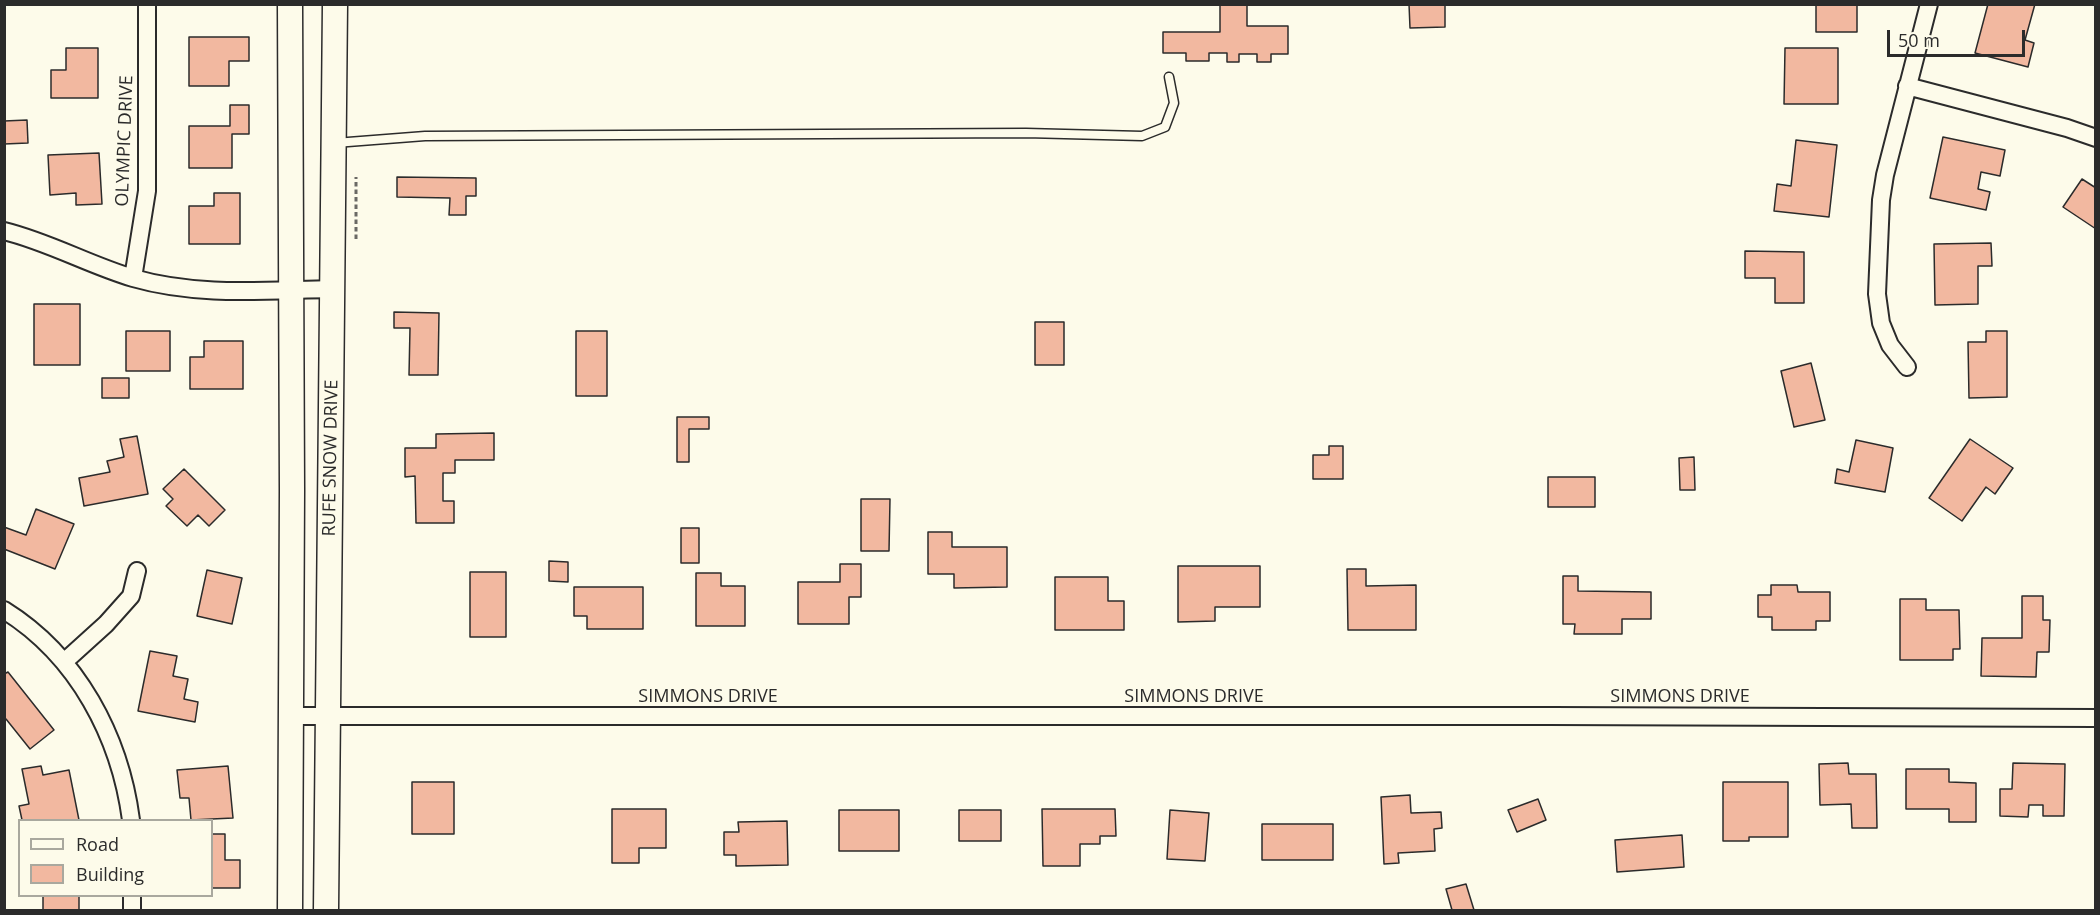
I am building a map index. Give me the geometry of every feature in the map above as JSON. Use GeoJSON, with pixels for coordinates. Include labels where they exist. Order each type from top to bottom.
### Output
{"type":"FeatureCollection","features":[{"type":"Feature","properties":{"kind":"main road"},"geometry":{"type":"LineString","coordinates":[[290,4],[292,716],[290,910]]}},
{"type":"Feature","properties":{"kind":"main road","name":"RUFE SNOW DRIVE"},"geometry":{"type":"LineString","coordinates":[[327,910],[335,4]]}},
{"type":"Feature","properties":{"kind":"street","name":"OLYMPIC DRIVE"},"geometry":{"type":"LineString","coordinates":[[133,278],[147,191],[147,4]]}},
{"type":"Feature","properties":{"kind":"street"},"geometry":{"type":"LineString","coordinates":[[1907,367],[1890,345],[1881,323],[1877,294],[1881,200],[1885,175],[1929,4]]}},
{"type":"Feature","properties":{"kind":"street"},"geometry":{"type":"LineString","coordinates":[[1907,86],[2067,128],[2096,138]]}},
{"type":"Feature","properties":{"kind":"street"},"geometry":{"type":"LineString","coordinates":[[4,231],[32,238],[133,278],[180,287],[215,292],[333,289]]}},
{"type":"Feature","properties":{"kind":"street"},"geometry":{"type":"LineString","coordinates":[[64,662],[106,624],[131,596],[137,571]]}},
{"type":"Feature","properties":{"kind":"street"},"geometry":{"type":"LineString","coordinates":[[4,610],[24,624],[64,662],[101,718],[120,765],[131,819]]}},
{"type":"Feature","properties":{"kind":"street","name":"SIMMONS DRIVE"},"geometry":{"type":"LineString","coordinates":[[292,716],[2096,718]]}},
{"type":"Feature","properties":{"kind":"lane"},"geometry":{"type":"LineString","coordinates":[[335,143],[437,136],[1026,133],[1142,136],[1165,127],[1174,103],[1170,77]]}},
{"type":"Feature","properties":{"kind":"building"},"geometry":{"type":"Polygon","coordinates":[[[1220,4],[1247,4],[1247,26],[1288,26],[1288,54],[1271,54],[1271,62],[1257,62],[1257,54],[1239,54],[1239,62],[1227,62],[1227,53],[1209,53],[1209,61],[1186,61],[1186,53],[1163,53],[1163,32],[1220,32],[1220,4]]]}},
{"type":"Feature","properties":{"kind":"building"},"geometry":{"type":"Polygon","coordinates":[[[1409,4],[1445,4],[1445,27],[1410,28],[1409,4]]]}},
{"type":"Feature","properties":{"kind":"building"},"geometry":{"type":"Polygon","coordinates":[[[1816,4],[1857,4],[1857,32],[1816,32],[1816,4]]]}},
{"type":"Feature","properties":{"kind":"building"},"geometry":{"type":"Polygon","coordinates":[[[1988,4],[2035,4],[2025,40],[2034,43],[2028,67],[1975,53],[1988,4]]]}},
{"type":"Feature","properties":{"kind":"building"},"geometry":{"type":"Polygon","coordinates":[[[189,37],[249,37],[249,61],[229,61],[229,86],[189,86],[189,37]]]}},
{"type":"Feature","properties":{"kind":"building"},"geometry":{"type":"Polygon","coordinates":[[[66,48],[98,48],[98,98],[51,98],[51,70],[66,70],[66,48]]]}},
{"type":"Feature","properties":{"kind":"building"},"geometry":{"type":"Polygon","coordinates":[[[1785,48],[1838,48],[1838,104],[1784,104],[1785,48]]]}},
{"type":"Feature","properties":{"kind":"building"},"geometry":{"type":"Polygon","coordinates":[[[230,105],[249,105],[249,134],[232,134],[232,168],[189,168],[189,126],[230,126],[230,105]]]}},
{"type":"Feature","properties":{"kind":"building"},"geometry":{"type":"Polygon","coordinates":[[[27,120],[28,143],[4,144],[4,121],[27,120]]]}},
{"type":"Feature","properties":{"kind":"building"},"geometry":{"type":"Polygon","coordinates":[[[1943,137],[2005,150],[2000,176],[1981,172],[1978,189],[1990,192],[1986,210],[1930,198],[1943,137]]]}},
{"type":"Feature","properties":{"kind":"building"},"geometry":{"type":"Polygon","coordinates":[[[1796,140],[1837,145],[1829,217],[1774,211],[1777,184],[1791,186],[1796,140]]]}},
{"type":"Feature","properties":{"kind":"building"},"geometry":{"type":"Polygon","coordinates":[[[99,153],[102,204],[76,205],[76,193],[50,195],[48,155],[99,153]]]}},
{"type":"Feature","properties":{"kind":"building"},"geometry":{"type":"Polygon","coordinates":[[[397,177],[476,178],[476,196],[466,196],[466,215],[449,215],[450,198],[397,197],[397,177]]]}},
{"type":"Feature","properties":{"kind":"building"},"geometry":{"type":"Polygon","coordinates":[[[2082,179],[2096,188],[2096,229],[2063,207],[2082,179]]]}},
{"type":"Feature","properties":{"kind":"building"},"geometry":{"type":"Polygon","coordinates":[[[214,193],[240,193],[240,244],[189,244],[189,206],[214,206],[214,193]]]}},
{"type":"Feature","properties":{"kind":"building"},"geometry":{"type":"Polygon","coordinates":[[[1991,243],[1992,266],[1978,266],[1978,304],[1935,305],[1934,244],[1991,243]]]}},
{"type":"Feature","properties":{"kind":"building"},"geometry":{"type":"Polygon","coordinates":[[[1745,251],[1804,252],[1804,303],[1775,303],[1775,278],[1745,278],[1745,251]]]}},
{"type":"Feature","properties":{"kind":"building"},"geometry":{"type":"Polygon","coordinates":[[[34,304],[80,304],[80,365],[34,365],[34,304]]]}},
{"type":"Feature","properties":{"kind":"building"},"geometry":{"type":"Polygon","coordinates":[[[394,312],[439,313],[438,375],[409,375],[410,328],[394,328],[394,312]]]}},
{"type":"Feature","properties":{"kind":"building"},"geometry":{"type":"Polygon","coordinates":[[[1035,322],[1064,322],[1064,365],[1035,365],[1035,322]]]}},
{"type":"Feature","properties":{"kind":"building"},"geometry":{"type":"Polygon","coordinates":[[[126,331],[170,331],[170,371],[126,371],[126,331]]]}},
{"type":"Feature","properties":{"kind":"building"},"geometry":{"type":"Polygon","coordinates":[[[576,331],[607,331],[607,396],[576,396],[576,331]]]}},
{"type":"Feature","properties":{"kind":"building"},"geometry":{"type":"Polygon","coordinates":[[[1986,331],[2007,331],[2007,397],[1969,398],[1968,342],[1986,342],[1986,331]]]}},
{"type":"Feature","properties":{"kind":"building"},"geometry":{"type":"Polygon","coordinates":[[[204,341],[243,341],[243,389],[190,389],[190,357],[204,357],[204,341]]]}},
{"type":"Feature","properties":{"kind":"building"},"geometry":{"type":"Polygon","coordinates":[[[1811,363],[1825,420],[1794,427],[1781,371],[1811,363]]]}},
{"type":"Feature","properties":{"kind":"building"},"geometry":{"type":"Polygon","coordinates":[[[102,378],[129,378],[129,398],[102,398],[102,378]]]}},
{"type":"Feature","properties":{"kind":"building"},"geometry":{"type":"Polygon","coordinates":[[[677,417],[709,417],[709,429],[689,429],[689,462],[677,462],[677,417]]]}},
{"type":"Feature","properties":{"kind":"building"},"geometry":{"type":"Polygon","coordinates":[[[494,433],[494,460],[455,460],[455,473],[443,473],[443,501],[454,501],[454,523],[416,523],[415,476],[405,477],[405,448],[436,448],[436,434],[494,433]]]}},
{"type":"Feature","properties":{"kind":"building"},"geometry":{"type":"Polygon","coordinates":[[[137,436],[148,494],[84,506],[79,478],[110,472],[107,461],[124,457],[120,439],[137,436]]]}},
{"type":"Feature","properties":{"kind":"building"},"geometry":{"type":"Polygon","coordinates":[[[1970,439],[2013,468],[1995,494],[1986,487],[1962,521],[1929,498],[1970,439]]]}},
{"type":"Feature","properties":{"kind":"building"},"geometry":{"type":"Polygon","coordinates":[[[1856,440],[1893,448],[1885,492],[1835,483],[1837,469],[1849,472],[1856,440]]]}},
{"type":"Feature","properties":{"kind":"building"},"geometry":{"type":"Polygon","coordinates":[[[1329,446],[1343,446],[1343,479],[1313,479],[1313,455],[1329,455],[1329,446]]]}},
{"type":"Feature","properties":{"kind":"building"},"geometry":{"type":"Polygon","coordinates":[[[1694,457],[1695,490],[1680,490],[1679,458],[1694,457]]]}},
{"type":"Feature","properties":{"kind":"building"},"geometry":{"type":"Polygon","coordinates":[[[184,469],[225,510],[209,526],[198,515],[187,526],[166,506],[173,499],[163,489],[184,469]]]}},
{"type":"Feature","properties":{"kind":"building"},"geometry":{"type":"Polygon","coordinates":[[[1548,477],[1595,477],[1595,507],[1548,507],[1548,477]]]}},
{"type":"Feature","properties":{"kind":"building"},"geometry":{"type":"Polygon","coordinates":[[[861,499],[890,499],[889,551],[861,551],[861,499]]]}},
{"type":"Feature","properties":{"kind":"building"},"geometry":{"type":"Polygon","coordinates":[[[36,509],[74,524],[55,569],[4,549],[4,527],[26,535],[36,509]]]}},
{"type":"Feature","properties":{"kind":"building"},"geometry":{"type":"Polygon","coordinates":[[[681,528],[699,528],[699,563],[681,563],[681,528]]]}},
{"type":"Feature","properties":{"kind":"building"},"geometry":{"type":"Polygon","coordinates":[[[928,532],[952,532],[952,547],[1007,547],[1007,587],[954,588],[954,574],[928,574],[928,532]]]}},
{"type":"Feature","properties":{"kind":"building"},"geometry":{"type":"Polygon","coordinates":[[[549,561],[568,562],[568,582],[549,581],[549,561]]]}},
{"type":"Feature","properties":{"kind":"building"},"geometry":{"type":"Polygon","coordinates":[[[840,564],[861,564],[861,597],[849,597],[849,624],[798,624],[798,582],[840,582],[840,564]]]}},
{"type":"Feature","properties":{"kind":"building"},"geometry":{"type":"Polygon","coordinates":[[[1178,566],[1260,566],[1260,607],[1215,607],[1215,621],[1178,622],[1178,566]]]}},
{"type":"Feature","properties":{"kind":"building"},"geometry":{"type":"Polygon","coordinates":[[[1347,569],[1366,569],[1366,586],[1416,585],[1416,630],[1348,630],[1347,569]]]}},
{"type":"Feature","properties":{"kind":"building"},"geometry":{"type":"Polygon","coordinates":[[[207,570],[242,578],[232,624],[197,616],[207,570]]]}},
{"type":"Feature","properties":{"kind":"building"},"geometry":{"type":"Polygon","coordinates":[[[470,572],[506,572],[506,637],[470,637],[470,572]]]}},
{"type":"Feature","properties":{"kind":"building"},"geometry":{"type":"Polygon","coordinates":[[[696,573],[721,573],[721,586],[745,586],[745,626],[696,626],[696,573]]]}},
{"type":"Feature","properties":{"kind":"building"},"geometry":{"type":"Polygon","coordinates":[[[1563,576],[1578,576],[1578,591],[1651,592],[1651,619],[1622,619],[1622,634],[1574,634],[1575,624],[1563,624],[1563,576]]]}},
{"type":"Feature","properties":{"kind":"building"},"geometry":{"type":"Polygon","coordinates":[[[1055,577],[1108,577],[1108,601],[1124,601],[1124,630],[1055,630],[1055,577]]]}},
{"type":"Feature","properties":{"kind":"building"},"geometry":{"type":"Polygon","coordinates":[[[1771,585],[1797,585],[1798,592],[1830,592],[1830,621],[1816,621],[1816,630],[1772,630],[1772,617],[1758,617],[1758,595],[1771,595],[1771,585]]]}},
{"type":"Feature","properties":{"kind":"building"},"geometry":{"type":"Polygon","coordinates":[[[574,587],[643,587],[643,629],[587,629],[587,616],[574,616],[574,587]]]}},
{"type":"Feature","properties":{"kind":"building"},"geometry":{"type":"Polygon","coordinates":[[[2022,596],[2043,596],[2043,620],[2050,620],[2049,652],[2037,652],[2036,677],[1981,676],[1982,638],[2022,638],[2022,596]]]}},
{"type":"Feature","properties":{"kind":"building"},"geometry":{"type":"Polygon","coordinates":[[[1900,599],[1926,599],[1926,610],[1959,610],[1960,649],[1953,649],[1953,660],[1900,660],[1900,599]]]}},
{"type":"Feature","properties":{"kind":"building"},"geometry":{"type":"Polygon","coordinates":[[[150,651],[177,656],[173,676],[188,679],[184,699],[198,702],[195,722],[138,711],[150,651]]]}},
{"type":"Feature","properties":{"kind":"building"},"geometry":{"type":"Polygon","coordinates":[[[8,672],[54,730],[30,749],[6,719],[4,720],[4,674],[8,672]]]}},
{"type":"Feature","properties":{"kind":"building"},"geometry":{"type":"Polygon","coordinates":[[[1848,763],[1849,774],[1876,774],[1877,828],[1852,828],[1851,804],[1820,805],[1819,764],[1848,763]]]}},
{"type":"Feature","properties":{"kind":"building"},"geometry":{"type":"Polygon","coordinates":[[[2013,763],[2065,764],[2064,816],[2043,816],[2043,805],[2029,805],[2028,817],[2000,816],[2000,789],[2012,789],[2013,763]]]}},
{"type":"Feature","properties":{"kind":"building"},"geometry":{"type":"Polygon","coordinates":[[[41,766],[43,775],[69,770],[79,819],[22,819],[19,806],[29,804],[22,769],[41,766]]]}},
{"type":"Feature","properties":{"kind":"building"},"geometry":{"type":"Polygon","coordinates":[[[228,766],[233,818],[191,819],[189,798],[180,798],[177,770],[228,766]]]}},
{"type":"Feature","properties":{"kind":"building"},"geometry":{"type":"Polygon","coordinates":[[[1906,769],[1949,769],[1949,782],[1976,783],[1976,822],[1949,822],[1949,809],[1906,809],[1906,769]]]}},
{"type":"Feature","properties":{"kind":"building"},"geometry":{"type":"Polygon","coordinates":[[[412,782],[454,782],[454,834],[412,834],[412,782]]]}},
{"type":"Feature","properties":{"kind":"building"},"geometry":{"type":"Polygon","coordinates":[[[1723,782],[1788,782],[1788,837],[1749,837],[1749,841],[1723,841],[1723,782]]]}},
{"type":"Feature","properties":{"kind":"building"},"geometry":{"type":"Polygon","coordinates":[[[1410,795],[1411,813],[1441,812],[1442,828],[1434,829],[1435,851],[1398,853],[1399,863],[1384,864],[1381,797],[1410,795]]]}},
{"type":"Feature","properties":{"kind":"building"},"geometry":{"type":"Polygon","coordinates":[[[1538,799],[1546,820],[1517,832],[1508,810],[1538,799]]]}},
{"type":"Feature","properties":{"kind":"building"},"geometry":{"type":"Polygon","coordinates":[[[612,809],[666,809],[666,848],[639,848],[639,863],[612,863],[612,809]]]}},
{"type":"Feature","properties":{"kind":"building"},"geometry":{"type":"Polygon","coordinates":[[[1042,809],[1115,809],[1116,836],[1100,836],[1100,844],[1080,844],[1080,866],[1043,866],[1042,809]]]}},
{"type":"Feature","properties":{"kind":"building"},"geometry":{"type":"Polygon","coordinates":[[[839,810],[899,810],[899,851],[839,851],[839,810]]]}},
{"type":"Feature","properties":{"kind":"building"},"geometry":{"type":"Polygon","coordinates":[[[959,810],[1001,810],[1001,841],[959,841],[959,810]]]}},
{"type":"Feature","properties":{"kind":"building"},"geometry":{"type":"Polygon","coordinates":[[[1170,810],[1209,813],[1205,861],[1167,859],[1170,810]]]}},
{"type":"Feature","properties":{"kind":"building"},"geometry":{"type":"Polygon","coordinates":[[[787,821],[788,865],[736,866],[736,855],[724,855],[724,832],[739,832],[738,822],[787,821]]]}},
{"type":"Feature","properties":{"kind":"building"},"geometry":{"type":"Polygon","coordinates":[[[1262,824],[1333,824],[1333,860],[1262,860],[1262,824]]]}},
{"type":"Feature","properties":{"kind":"building"},"geometry":{"type":"Polygon","coordinates":[[[213,834],[225,834],[225,860],[240,860],[240,888],[213,888],[213,834]]]}},
{"type":"Feature","properties":{"kind":"building"},"geometry":{"type":"Polygon","coordinates":[[[1682,835],[1684,867],[1617,872],[1615,840],[1682,835]]]}},
{"type":"Feature","properties":{"kind":"building"},"geometry":{"type":"Polygon","coordinates":[[[1466,884],[1474,910],[1452,910],[1446,889],[1466,884]]]}},
{"type":"Feature","properties":{"kind":"building"},"geometry":{"type":"Polygon","coordinates":[[[43,897],[79,897],[79,910],[43,910],[43,897]]]}}]}
